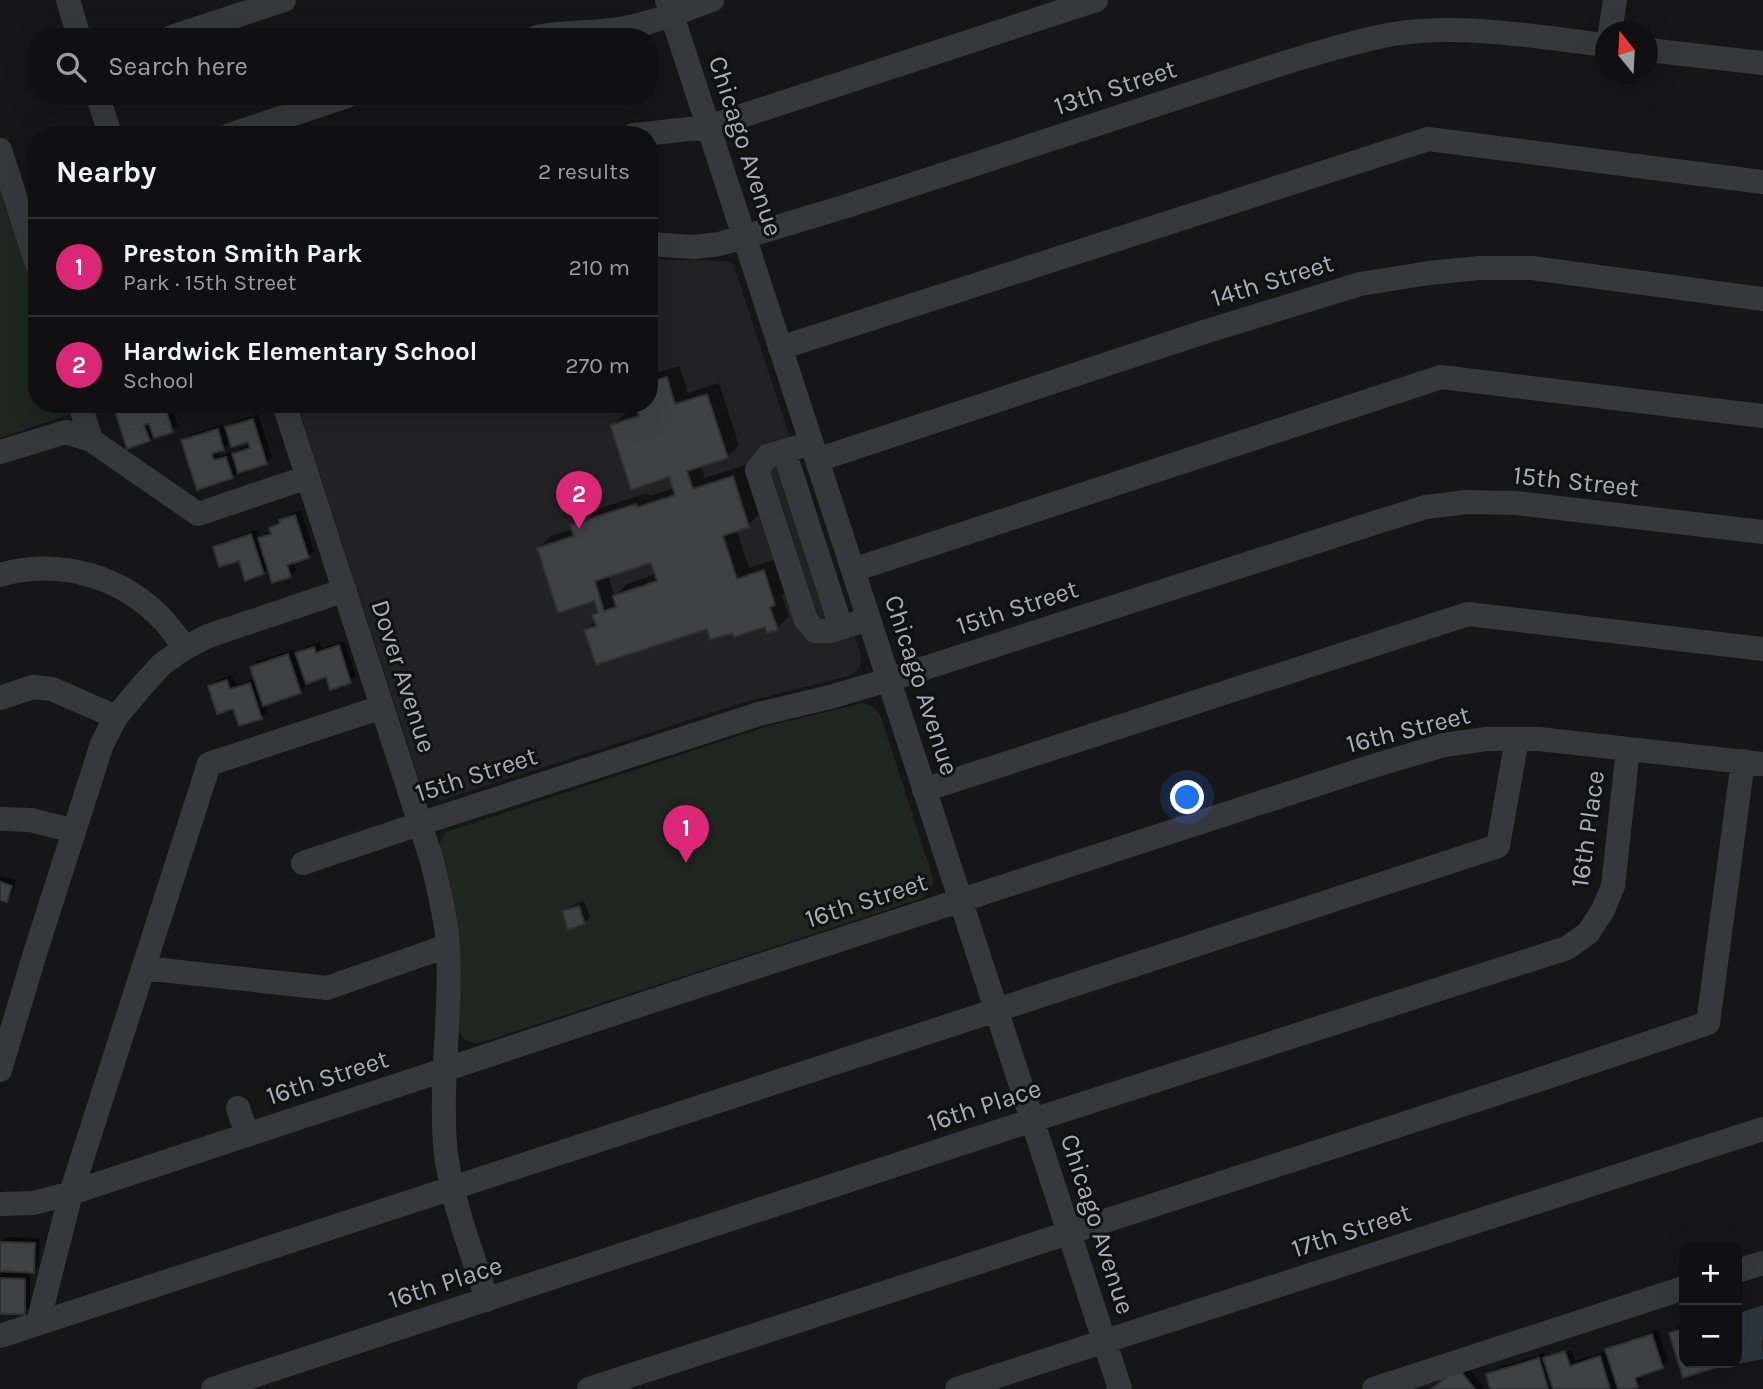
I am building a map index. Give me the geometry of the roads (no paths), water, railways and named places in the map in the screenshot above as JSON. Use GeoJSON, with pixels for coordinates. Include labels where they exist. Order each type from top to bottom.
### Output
{"type":"FeatureCollection","features":[{"type":"Feature","properties":{"kind":"street"},"geometry":{"type":"LineString","coordinates":[[68,0],[76,28]]}},
{"type":"Feature","properties":{"kind":"street"},"geometry":{"type":"LineString","coordinates":[[199,28],[284,0]]}},
{"type":"Feature","properties":{"kind":"street"},"geometry":{"type":"LineString","coordinates":[[624,28],[637,26],[669,7],[712,0]]}},
{"type":"Feature","properties":{"kind":"street"},"geometry":{"type":"LineString","coordinates":[[658,132],[708,127],[1096,0]]}},
{"type":"Feature","properties":{"kind":"street"},"geometry":{"type":"LineString","coordinates":[[1612,21],[1615,0]]}},
{"type":"Feature","properties":{"kind":"street","name":"Chicago Avenue"},"geometry":{"type":"LineString","coordinates":[[669,7],[1120,1389]]}},
{"type":"Feature","properties":{"kind":"street","name":"13th Street"},"geometry":{"type":"LineString","coordinates":[[658,245],[694,247],[744,237],[863,201],[1284,63],[1343,45],[1394,34],[1441,30],[1496,32],[1595,44]]}},
{"type":"Feature","properties":{"kind":"street"},"geometry":{"type":"LineString","coordinates":[[1658,51],[1763,63]]}},
{"type":"Feature","properties":{"kind":"street"},"geometry":{"type":"LineString","coordinates":[[101,105],[107,126]]}},
{"type":"Feature","properties":{"kind":"street"},"geometry":{"type":"LineString","coordinates":[[257,126],[320,105]]}},
{"type":"Feature","properties":{"kind":"street"},"geometry":{"type":"LineString","coordinates":[[780,348],[1428,139],[1763,182]]}},
{"type":"Feature","properties":{"kind":"street"},"geometry":{"type":"LineString","coordinates":[[0,150],[28,236]]}},
{"type":"Feature","properties":{"kind":"street","name":"14th Street"},"geometry":{"type":"LineString","coordinates":[[869,619],[830,631],[815,631],[806,620],[757,470],[768,456],[784,451],[814,451],[1360,284],[1429,273],[1479,268],[1532,268],[1763,299]]}},
{"type":"Feature","properties":{"kind":"street"},"geometry":{"type":"LineString","coordinates":[[852,570],[1441,377],[1763,416]]}},
{"type":"Feature","properties":{"kind":"street"},"geometry":{"type":"LineString","coordinates":[[83,413],[91,440]]}},
{"type":"Feature","properties":{"kind":"street","name":"Dover Avenue"},"geometry":{"type":"LineString","coordinates":[[287,413],[432,862],[441,898],[447,946],[445,1144],[455,1200],[487,1300]]}},
{"type":"Feature","properties":{"kind":"street"},"geometry":{"type":"LineString","coordinates":[[0,452],[66,432],[91,440],[198,514],[308,477]]}},
{"type":"Feature","properties":{"kind":"street","name":"15th Street"},"geometry":{"type":"LineString","coordinates":[[303,863],[759,714],[888,680],[1426,508],[1467,502],[1516,503],[1763,532]]}},
{"type":"Feature","properties":{"kind":"street"},"geometry":{"type":"LineString","coordinates":[[0,575],[38,568],[71,570],[117,584],[142,600],[166,622],[185,648]]}},
{"type":"Feature","properties":{"kind":"street"},"geometry":{"type":"LineString","coordinates":[[0,1070],[102,744],[116,717],[162,664],[185,648],[208,636],[345,590]]}},
{"type":"Feature","properties":{"kind":"street"},"geometry":{"type":"LineString","coordinates":[[925,790],[1468,614],[1763,649]]}},
{"type":"Feature","properties":{"kind":"street"},"geometry":{"type":"LineString","coordinates":[[0,698],[33,687],[52,689],[116,717]]}},
{"type":"Feature","properties":{"kind":"street"},"geometry":{"type":"LineString","coordinates":[[38,1323],[71,1193],[209,764],[382,707]]}},
{"type":"Feature","properties":{"kind":"street","name":"16th Street"},"geometry":{"type":"LineString","coordinates":[[0,1204],[34,1203],[71,1193],[1444,745],[1486,739],[1539,739],[1753,763]]}},
{"type":"Feature","properties":{"kind":"street"},"geometry":{"type":"LineString","coordinates":[[0,1336],[1498,846],[1517,739]]}},
{"type":"Feature","properties":{"kind":"street","name":"16th Place"},"geometry":{"type":"LineString","coordinates":[[213,1389],[1567,948],[1588,933],[1604,910],[1613,886],[1628,749]]}},
{"type":"Feature","properties":{"kind":"street"},"geometry":{"type":"LineString","coordinates":[[589,1389],[1707,1023],[1753,763]]}},
{"type":"Feature","properties":{"kind":"street"},"geometry":{"type":"LineString","coordinates":[[0,819],[31,820],[74,831]]}},
{"type":"Feature","properties":{"kind":"street"},"geometry":{"type":"LineString","coordinates":[[143,968],[327,988],[447,946]]}},
{"type":"Feature","properties":{"kind":"street"},"geometry":{"type":"LineString","coordinates":[[238,1108],[247,1135]]}},
{"type":"Feature","properties":{"kind":"street","name":"17th Street"},"geometry":{"type":"LineString","coordinates":[[957,1389],[1763,1129]]}},
{"type":"Feature","properties":{"kind":"street"},"geometry":{"type":"LineString","coordinates":[[1742,1269],[1763,1263]]}},
{"type":"Feature","properties":{"kind":"street"},"geometry":{"type":"LineString","coordinates":[[1374,1389],[1679,1291]]}},
{"type":"Feature","properties":{"kind":"place","name":"Hardwick Elementary School"},"geometry":{"type":"Point","coordinates":[579,529]}},
{"type":"Feature","properties":{"kind":"place","name":"Preston Smith Park"},"geometry":{"type":"Point","coordinates":[686,863]}}]}
